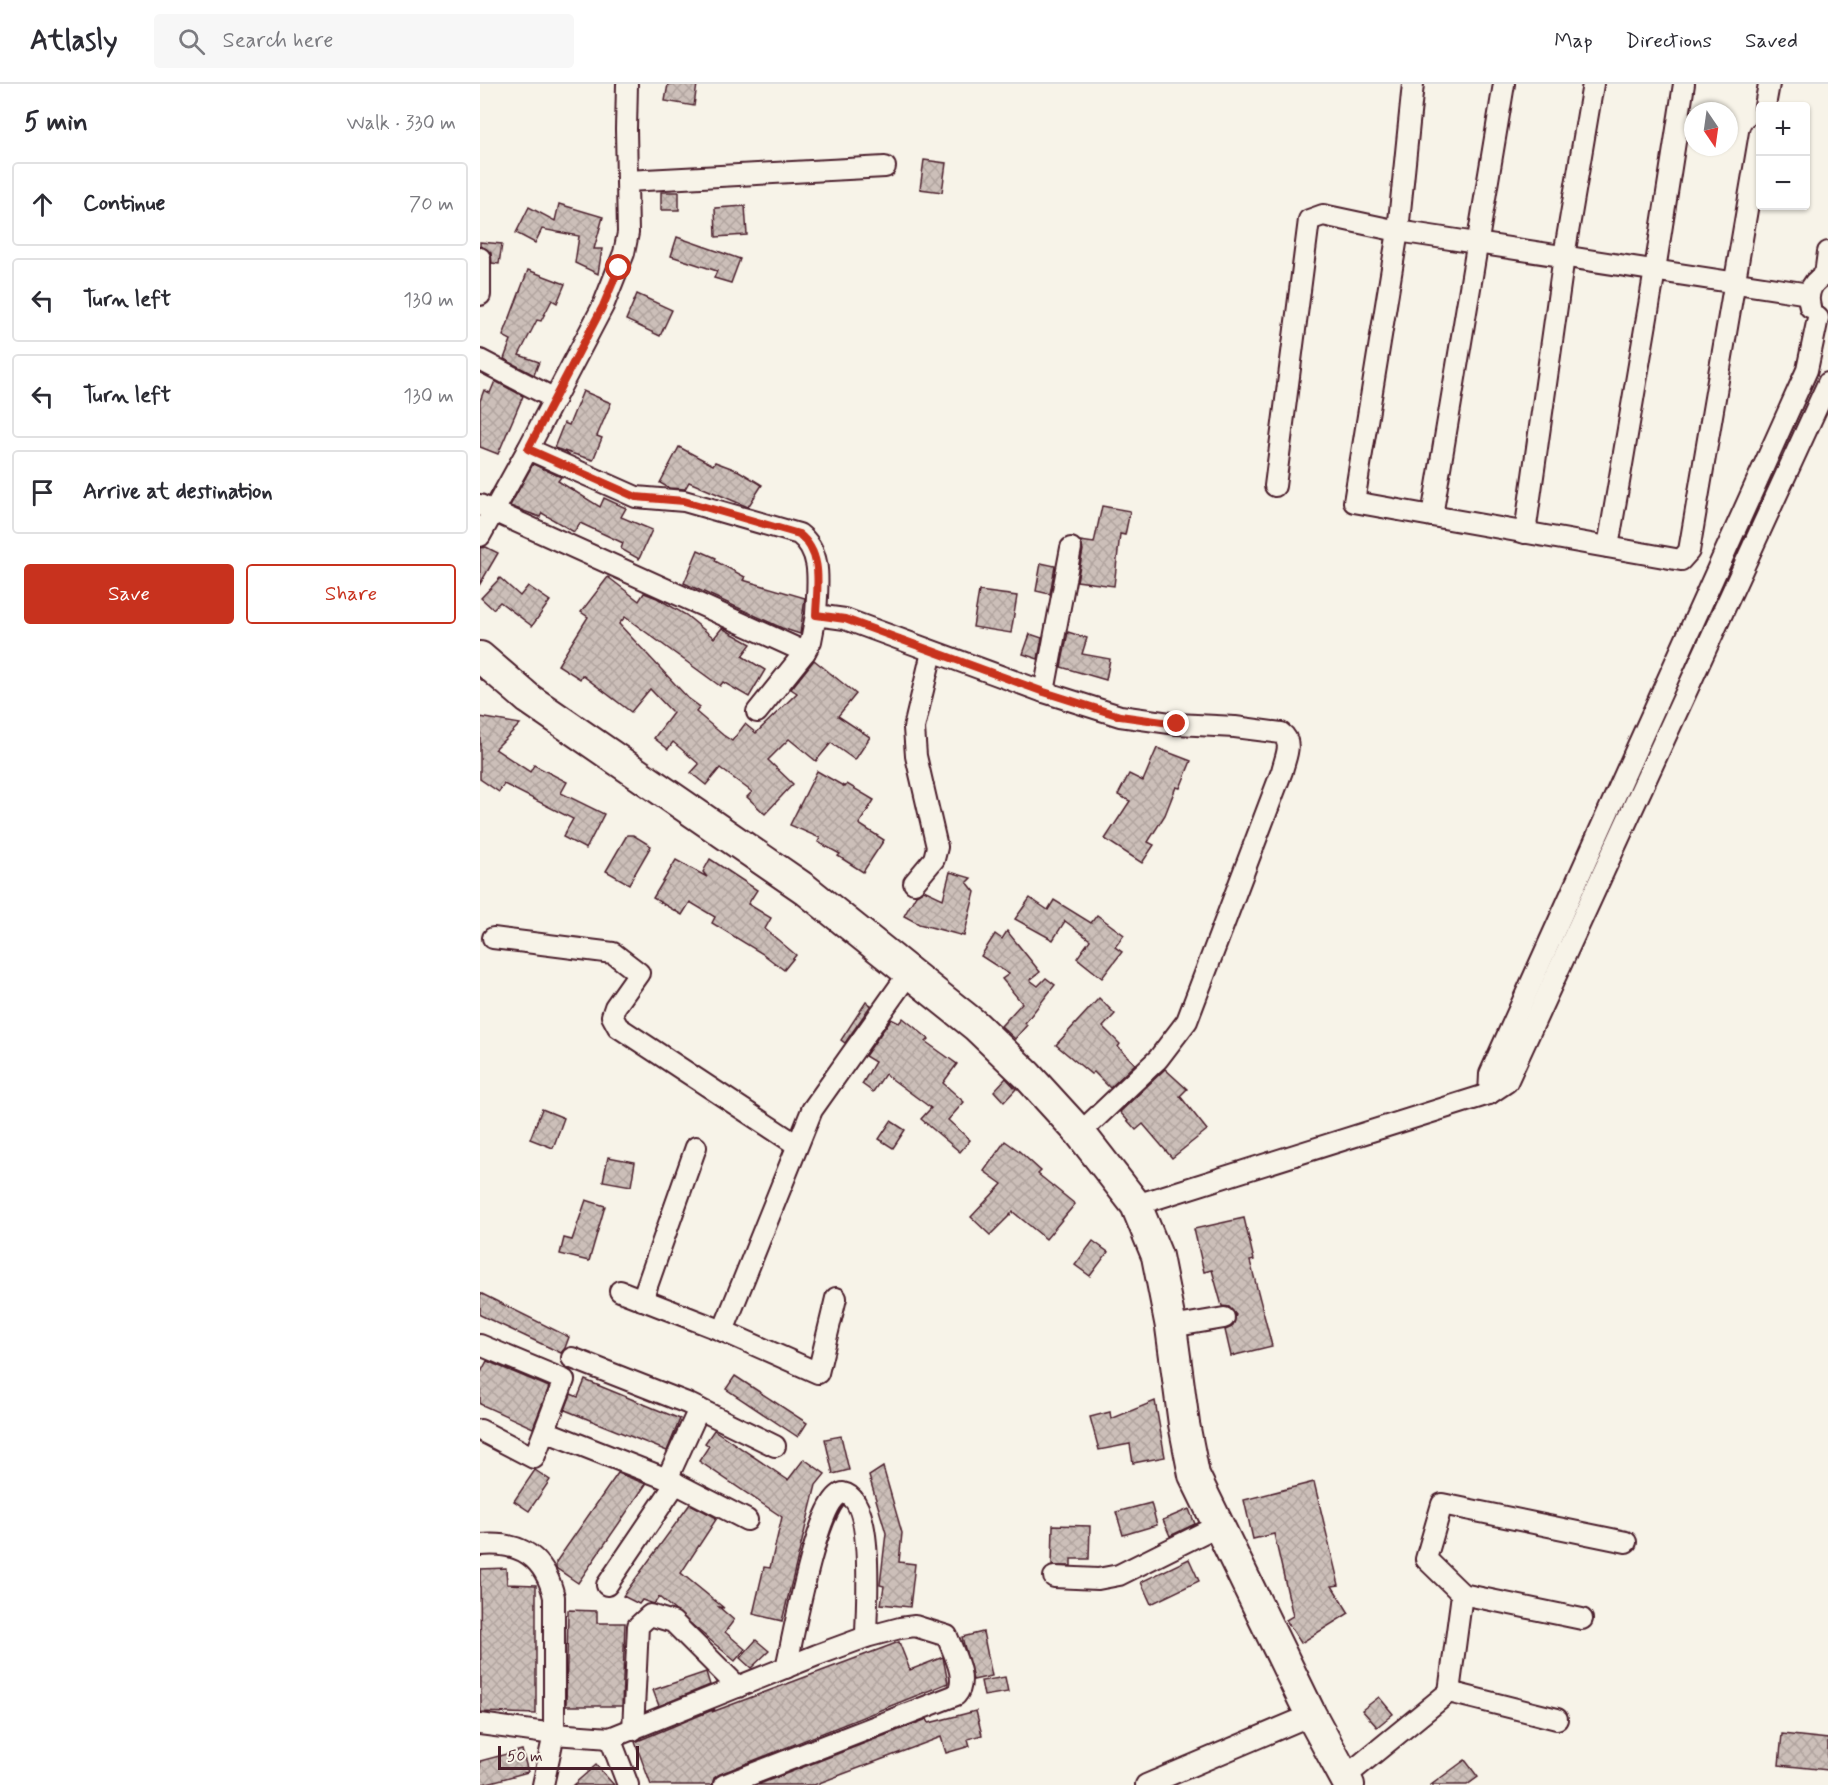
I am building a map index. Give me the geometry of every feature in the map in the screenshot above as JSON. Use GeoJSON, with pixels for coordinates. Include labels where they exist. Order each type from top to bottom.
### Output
{"type":"FeatureCollection","features":[{"type":"Feature","properties":{"kind":"main road"},"geometry":{"type":"LineString","coordinates":[[480,657],[529,699],[805,889],[976,1026],[1028,1075],[1080,1133],[1136,1205],[1156,1256],[1171,1327],[1187,1446],[1194,1475],[1311,1715],[1347,1781]]}},
{"type":"Feature","properties":{"kind":"street"},"geometry":{"type":"LineString","coordinates":[[480,536],[487,509],[528,449],[555,399],[603,306],[624,253],[628,233],[627,84]]}},
{"type":"Feature","properties":{"kind":"street"},"geometry":{"type":"LineString","coordinates":[[1413,84],[1398,231],[1354,502],[1681,560],[1689,551],[1757,156]]}},
{"type":"Feature","properties":{"kind":"street"},"geometry":{"type":"LineString","coordinates":[[1432,516],[1504,84]]}},
{"type":"Feature","properties":{"kind":"street"},"geometry":{"type":"LineString","coordinates":[[1525,533],[1564,256],[1593,84]]}},
{"type":"Feature","properties":{"kind":"street"},"geometry":{"type":"LineString","coordinates":[[1608,547],[1684,84]]}},
{"type":"Feature","properties":{"kind":"street"},"geometry":{"type":"LineString","coordinates":[[1766,102],[1769,84]]}},
{"type":"Feature","properties":{"kind":"street"},"geometry":{"type":"LineString","coordinates":[[627,181],[885,167]]}},
{"type":"Feature","properties":{"kind":"street"},"geometry":{"type":"LineString","coordinates":[[1275,486],[1309,220],[1323,215],[1398,231],[1809,294]]}},
{"type":"Feature","properties":{"kind":"street"},"geometry":{"type":"LineString","coordinates":[[1489,1094],[1490,1074],[1806,370],[1823,320],[1812,311],[1809,294],[1818,279],[1827,274],[1828,252]]}},
{"type":"Feature","properties":{"kind":"street"},"geometry":{"type":"LineString","coordinates":[[480,258],[480,295]]}},
{"type":"Feature","properties":{"kind":"street"},"geometry":{"type":"LineString","coordinates":[[480,360],[555,399]]}},
{"type":"Feature","properties":{"kind":"street"},"geometry":{"type":"LineString","coordinates":[[1136,1205],[1489,1094],[1507,1082],[1828,383]]}},
{"type":"Feature","properties":{"kind":"street"},"geometry":{"type":"LineString","coordinates":[[528,449],[636,497],[684,501],[799,534],[809,541],[816,554],[816,615],[811,641],[805,652],[757,712]]}},
{"type":"Feature","properties":{"kind":"street"},"geometry":{"type":"LineString","coordinates":[[487,509],[805,652]]}},
{"type":"Feature","properties":{"kind":"street"},"geometry":{"type":"LineString","coordinates":[[1044,692],[1071,548]]}},
{"type":"Feature","properties":{"kind":"street"},"geometry":{"type":"LineString","coordinates":[[816,615],[845,619],[1044,692],[1120,716],[1177,724],[1281,733],[1289,742],[1282,771],[1251,859],[1186,1021],[1158,1059],[1080,1133]]}},
{"type":"Feature","properties":{"kind":"street"},"geometry":{"type":"LineString","coordinates":[[914,883],[934,859],[937,847],[916,756],[914,728],[932,652]]}},
{"type":"Feature","properties":{"kind":"street"},"geometry":{"type":"LineString","coordinates":[[493,938],[613,953],[627,962],[639,973],[615,1007],[612,1016],[618,1027],[798,1145]]}},
{"type":"Feature","properties":{"kind":"street"},"geometry":{"type":"LineString","coordinates":[[723,1331],[812,1110],[909,973]]}},
{"type":"Feature","properties":{"kind":"street"},"geometry":{"type":"LineString","coordinates":[[642,1300],[696,1147]]}},
{"type":"Feature","properties":{"kind":"street"},"geometry":{"type":"LineString","coordinates":[[620,1291],[723,1331],[818,1373],[836,1298]]}},
{"type":"Feature","properties":{"kind":"street"},"geometry":{"type":"LineString","coordinates":[[1171,1327],[1224,1318]]}},
{"type":"Feature","properties":{"kind":"street"},"geometry":{"type":"LineString","coordinates":[[480,1345],[564,1380]]}},
{"type":"Feature","properties":{"kind":"street"},"geometry":{"type":"LineString","coordinates":[[480,1430],[534,1458],[575,1352],[775,1446]]}},
{"type":"Feature","properties":{"kind":"street"},"geometry":{"type":"LineString","coordinates":[[607,1585],[671,1481],[699,1409]]}},
{"type":"Feature","properties":{"kind":"street"},"geometry":{"type":"LineString","coordinates":[[545,1431],[671,1481],[747,1520]]}},
{"type":"Feature","properties":{"kind":"street"},"geometry":{"type":"LineString","coordinates":[[786,1668],[816,1540],[832,1500],[843,1493],[850,1495],[854,1500],[864,1520],[866,1637]]}},
{"type":"Feature","properties":{"kind":"street"},"geometry":{"type":"LineString","coordinates":[[1582,1619],[1462,1594],[1426,1559],[1442,1504],[1626,1542]]}},
{"type":"Feature","properties":{"kind":"street"},"geometry":{"type":"LineString","coordinates":[[1054,1577],[1098,1579],[1119,1575],[1217,1526]]}},
{"type":"Feature","properties":{"kind":"street"},"geometry":{"type":"LineString","coordinates":[[480,1545],[508,1546],[524,1550],[539,1564],[549,1579],[554,1597],[554,1734],[543,1785]]}},
{"type":"Feature","properties":{"kind":"street"},"geometry":{"type":"LineString","coordinates":[[1347,1781],[1449,1692],[1462,1594]]}},
{"type":"Feature","properties":{"kind":"street"},"geometry":{"type":"LineString","coordinates":[[633,1730],[638,1626],[650,1615],[673,1622],[738,1687]]}},
{"type":"Feature","properties":{"kind":"street"},"geometry":{"type":"LineString","coordinates":[[480,1724],[554,1734],[610,1738],[866,1637],[915,1626],[947,1636],[960,1671],[959,1691],[951,1697],[724,1785]]}},
{"type":"Feature","properties":{"kind":"street"},"geometry":{"type":"LineString","coordinates":[[1449,1692],[1557,1719]]}},
{"type":"Feature","properties":{"kind":"street"},"geometry":{"type":"LineString","coordinates":[[1146,1785],[1311,1715]]}},
{"type":"Feature","properties":{"kind":"street"},"geometry":{"type":"LineString","coordinates":[[610,1738],[628,1785]]}},
{"type":"Feature","properties":{"kind":"building"},"geometry":{"type":"Polygon","coordinates":[[[668,84],[697,84],[694,106],[665,101],[668,84]]]}},
{"type":"Feature","properties":{"kind":"building"},"geometry":{"type":"Polygon","coordinates":[[[924,160],[946,163],[942,192],[920,189],[924,160]]]}},
{"type":"Feature","properties":{"kind":"building"},"geometry":{"type":"Polygon","coordinates":[[[661,192],[679,192],[679,210],[661,210],[661,192]]]}},
{"type":"Feature","properties":{"kind":"building"},"geometry":{"type":"Polygon","coordinates":[[[559,204],[603,217],[594,249],[602,249],[598,274],[575,263],[579,236],[542,229],[535,243],[516,233],[529,207],[555,221],[559,204]]]}},
{"type":"Feature","properties":{"kind":"building"},"geometry":{"type":"Polygon","coordinates":[[[745,206],[747,235],[716,237],[715,208],[745,206]]]}},
{"type":"Feature","properties":{"kind":"building"},"geometry":{"type":"Polygon","coordinates":[[[677,237],[740,259],[731,283],[714,278],[717,271],[671,256],[677,237]]]}},
{"type":"Feature","properties":{"kind":"building"},"geometry":{"type":"Polygon","coordinates":[[[480,242],[502,244],[499,264],[492,263],[491,253],[480,246],[480,242]]]}},
{"type":"Feature","properties":{"kind":"building"},"geometry":{"type":"Polygon","coordinates":[[[528,270],[565,284],[557,303],[552,300],[541,321],[537,320],[519,355],[539,362],[534,375],[504,359],[511,340],[503,336],[528,270]]]}},
{"type":"Feature","properties":{"kind":"building"},"geometry":{"type":"Polygon","coordinates":[[[637,294],[672,310],[660,336],[626,320],[637,294]]]}},
{"type":"Feature","properties":{"kind":"building"},"geometry":{"type":"Polygon","coordinates":[[[495,381],[523,396],[498,454],[480,447],[480,401],[484,390],[490,393],[495,381]]]}},
{"type":"Feature","properties":{"kind":"building"},"geometry":{"type":"Polygon","coordinates":[[[583,391],[611,403],[597,436],[602,438],[593,460],[554,448],[564,423],[569,425],[583,391]]]}},
{"type":"Feature","properties":{"kind":"building"},"geometry":{"type":"Polygon","coordinates":[[[679,447],[713,465],[715,462],[739,471],[762,485],[748,507],[689,482],[685,489],[669,488],[660,483],[679,447]]]}},
{"type":"Feature","properties":{"kind":"building"},"geometry":{"type":"Polygon","coordinates":[[[533,464],[561,477],[558,481],[600,507],[604,498],[626,508],[621,517],[652,530],[639,559],[621,549],[623,543],[580,523],[574,532],[542,513],[540,517],[510,506],[533,464]]]}},
{"type":"Feature","properties":{"kind":"building"},"geometry":{"type":"Polygon","coordinates":[[[1102,506],[1130,511],[1125,535],[1120,534],[1114,586],[1077,581],[1083,550],[1080,541],[1094,543],[1102,506]]]}},
{"type":"Feature","properties":{"kind":"building"},"geometry":{"type":"Polygon","coordinates":[[[486,547],[498,553],[480,584],[480,548],[486,547]]]}},
{"type":"Feature","properties":{"kind":"building"},"geometry":{"type":"Polygon","coordinates":[[[698,550],[716,558],[715,561],[745,577],[743,580],[805,598],[800,634],[684,583],[698,550]]]}},
{"type":"Feature","properties":{"kind":"building"},"geometry":{"type":"Polygon","coordinates":[[[1041,563],[1055,566],[1050,594],[1036,591],[1041,563]]]}},
{"type":"Feature","properties":{"kind":"building"},"geometry":{"type":"Polygon","coordinates":[[[608,577],[639,601],[644,593],[657,598],[686,615],[714,638],[722,628],[751,644],[742,656],[765,670],[749,697],[723,682],[720,686],[625,617],[619,624],[688,698],[700,707],[696,712],[723,735],[732,741],[745,724],[756,733],[797,693],[791,689],[814,660],[856,694],[838,716],[870,737],[855,760],[831,743],[816,761],[789,739],[768,760],[793,784],[765,814],[747,797],[752,792],[720,768],[706,785],[691,773],[699,764],[673,742],[668,749],[654,738],[673,713],[650,689],[631,712],[582,675],[580,679],[558,665],[588,617],[581,612],[608,577]]]}},
{"type":"Feature","properties":{"kind":"building"},"geometry":{"type":"Polygon","coordinates":[[[500,578],[520,596],[528,586],[550,601],[532,626],[500,602],[493,609],[481,598],[500,578]]]}},
{"type":"Feature","properties":{"kind":"building"},"geometry":{"type":"Polygon","coordinates":[[[979,591],[1017,596],[1011,633],[973,627],[979,591]]]}},
{"type":"Feature","properties":{"kind":"building"},"geometry":{"type":"Polygon","coordinates":[[[1068,632],[1087,638],[1082,654],[1110,659],[1106,680],[1061,667],[1068,632]]]}},
{"type":"Feature","properties":{"kind":"building"},"geometry":{"type":"Polygon","coordinates":[[[1030,634],[1042,638],[1038,659],[1023,654],[1030,634]]]}},
{"type":"Feature","properties":{"kind":"building"},"geometry":{"type":"Polygon","coordinates":[[[480,717],[520,724],[495,749],[530,772],[534,765],[567,782],[561,793],[604,814],[586,849],[563,837],[573,819],[504,784],[499,792],[480,779],[480,717]]]}},
{"type":"Feature","properties":{"kind":"building"},"geometry":{"type":"Polygon","coordinates":[[[1157,748],[1191,761],[1180,788],[1176,787],[1165,815],[1148,842],[1154,845],[1142,863],[1105,839],[1130,801],[1118,795],[1129,774],[1143,781],[1157,748]]]}},
{"type":"Feature","properties":{"kind":"building"},"geometry":{"type":"Polygon","coordinates":[[[817,771],[845,787],[847,784],[874,800],[859,824],[884,840],[863,872],[838,856],[840,854],[818,842],[820,838],[790,825],[817,771]]]}},
{"type":"Feature","properties":{"kind":"building"},"geometry":{"type":"Polygon","coordinates":[[[627,835],[633,835],[651,846],[629,884],[606,871],[627,835]]]}},
{"type":"Feature","properties":{"kind":"building"},"geometry":{"type":"Polygon","coordinates":[[[710,859],[757,890],[748,904],[771,918],[765,929],[796,955],[784,970],[763,954],[712,923],[715,917],[690,902],[682,915],[653,898],[676,860],[707,877],[703,872],[710,859]]]}},
{"type":"Feature","properties":{"kind":"building"},"geometry":{"type":"Polygon","coordinates":[[[950,872],[971,878],[967,882],[975,892],[964,936],[919,924],[904,916],[916,895],[924,890],[943,899],[950,872]]]}},
{"type":"Feature","properties":{"kind":"building"},"geometry":{"type":"Polygon","coordinates":[[[1030,898],[1048,910],[1054,900],[1091,923],[1097,915],[1124,935],[1115,947],[1122,952],[1102,978],[1077,958],[1090,940],[1065,921],[1053,940],[1015,919],[1030,898]]]}},
{"type":"Feature","properties":{"kind":"building"},"geometry":{"type":"Polygon","coordinates":[[[1007,931],[1040,972],[1030,980],[1038,986],[1046,978],[1055,985],[1015,1039],[1001,1026],[1022,1003],[1002,979],[1009,974],[981,956],[995,934],[1002,939],[1007,931]]]}},
{"type":"Feature","properties":{"kind":"building"},"geometry":{"type":"Polygon","coordinates":[[[1099,998],[1115,1014],[1103,1027],[1135,1064],[1110,1088],[1094,1072],[1091,1074],[1056,1045],[1099,998]]]}},
{"type":"Feature","properties":{"kind":"building"},"geometry":{"type":"Polygon","coordinates":[[[866,1002],[871,1005],[845,1043],[841,1040],[866,1002]]]}},
{"type":"Feature","properties":{"kind":"building"},"geometry":{"type":"Polygon","coordinates":[[[903,1018],[929,1039],[926,1042],[957,1064],[943,1083],[964,1102],[948,1120],[970,1140],[960,1152],[921,1119],[931,1108],[885,1074],[873,1092],[862,1084],[875,1062],[865,1056],[891,1019],[899,1023],[903,1018]]]}},
{"type":"Feature","properties":{"kind":"building"},"geometry":{"type":"Polygon","coordinates":[[[1165,1069],[1187,1089],[1180,1096],[1207,1130],[1172,1158],[1143,1124],[1136,1130],[1120,1112],[1165,1069]]]}},
{"type":"Feature","properties":{"kind":"building"},"geometry":{"type":"Polygon","coordinates":[[[1006,1078],[1016,1089],[1004,1102],[994,1091],[1006,1078]]]}},
{"type":"Feature","properties":{"kind":"building"},"geometry":{"type":"Polygon","coordinates":[[[542,1109],[564,1118],[553,1148],[530,1139],[542,1109]]]}},
{"type":"Feature","properties":{"kind":"building"},"geometry":{"type":"Polygon","coordinates":[[[891,1121],[905,1130],[893,1148],[879,1139],[891,1121]]]}},
{"type":"Feature","properties":{"kind":"building"},"geometry":{"type":"Polygon","coordinates":[[[1005,1141],[1041,1171],[1038,1174],[1075,1204],[1046,1239],[1013,1212],[990,1235],[971,1217],[1002,1184],[984,1171],[1005,1141]]]}},
{"type":"Feature","properties":{"kind":"building"},"geometry":{"type":"Polygon","coordinates":[[[608,1157],[635,1162],[631,1186],[603,1181],[608,1157]]]}},
{"type":"Feature","properties":{"kind":"building"},"geometry":{"type":"Polygon","coordinates":[[[586,1200],[605,1206],[589,1261],[560,1254],[564,1238],[572,1240],[586,1200]]]}},
{"type":"Feature","properties":{"kind":"building"},"geometry":{"type":"Polygon","coordinates":[[[1244,1218],[1254,1260],[1250,1261],[1272,1346],[1231,1356],[1225,1330],[1232,1327],[1236,1315],[1229,1307],[1222,1306],[1212,1270],[1204,1272],[1194,1229],[1244,1218]]]}},
{"type":"Feature","properties":{"kind":"building"},"geometry":{"type":"Polygon","coordinates":[[[1093,1241],[1108,1252],[1090,1276],[1075,1265],[1093,1241]]]}},
{"type":"Feature","properties":{"kind":"building"},"geometry":{"type":"Polygon","coordinates":[[[480,1293],[569,1337],[565,1348],[561,1353],[480,1315],[480,1293]]]}},
{"type":"Feature","properties":{"kind":"building"},"geometry":{"type":"Polygon","coordinates":[[[487,1361],[549,1387],[533,1428],[480,1404],[480,1374],[487,1361]]]}},
{"type":"Feature","properties":{"kind":"building"},"geometry":{"type":"Polygon","coordinates":[[[735,1376],[807,1423],[798,1437],[726,1389],[735,1376]]]}},
{"type":"Feature","properties":{"kind":"building"},"geometry":{"type":"Polygon","coordinates":[[[585,1380],[680,1419],[667,1451],[565,1410],[571,1394],[578,1397],[585,1380]]]}},
{"type":"Feature","properties":{"kind":"building"},"geometry":{"type":"Polygon","coordinates":[[[1155,1401],[1165,1457],[1133,1463],[1130,1444],[1099,1450],[1090,1417],[1110,1412],[1111,1419],[1155,1401]]]}},
{"type":"Feature","properties":{"kind":"building"},"geometry":{"type":"Polygon","coordinates":[[[714,1430],[788,1480],[804,1459],[825,1474],[816,1485],[782,1621],[753,1614],[764,1567],[770,1568],[782,1517],[699,1461],[709,1446],[705,1443],[714,1430]]]}},
{"type":"Feature","properties":{"kind":"building"},"geometry":{"type":"Polygon","coordinates":[[[841,1436],[849,1470],[833,1474],[825,1439],[841,1436]]]}},
{"type":"Feature","properties":{"kind":"building"},"geometry":{"type":"Polygon","coordinates":[[[883,1467],[902,1533],[899,1562],[915,1564],[910,1607],[881,1604],[884,1586],[880,1585],[886,1533],[869,1476],[883,1467]]]}},
{"type":"Feature","properties":{"kind":"building"},"geometry":{"type":"Polygon","coordinates":[[[535,1470],[550,1480],[529,1511],[514,1501],[535,1470]]]}},
{"type":"Feature","properties":{"kind":"building"},"geometry":{"type":"Polygon","coordinates":[[[618,1473],[646,1484],[578,1583],[556,1568],[556,1562],[618,1473]]]}},
{"type":"Feature","properties":{"kind":"building"},"geometry":{"type":"Polygon","coordinates":[[[1314,1482],[1339,1585],[1332,1586],[1349,1613],[1301,1643],[1286,1620],[1293,1616],[1274,1534],[1253,1539],[1244,1500],[1314,1482]]]}},
{"type":"Feature","properties":{"kind":"building"},"geometry":{"type":"Polygon","coordinates":[[[1151,1503],[1157,1525],[1123,1535],[1116,1512],[1151,1503]]]}},
{"type":"Feature","properties":{"kind":"building"},"geometry":{"type":"Polygon","coordinates":[[[690,1504],[717,1518],[681,1573],[724,1608],[719,1607],[734,1620],[725,1632],[745,1649],[735,1661],[659,1597],[654,1604],[642,1600],[639,1604],[623,1596],[690,1504]]]}},
{"type":"Feature","properties":{"kind":"building"},"geometry":{"type":"Polygon","coordinates":[[[1189,1509],[1195,1524],[1170,1536],[1163,1520],[1189,1509]]]}},
{"type":"Feature","properties":{"kind":"building"},"geometry":{"type":"Polygon","coordinates":[[[1053,1525],[1090,1526],[1089,1559],[1071,1559],[1071,1566],[1052,1566],[1053,1525]]]}},
{"type":"Feature","properties":{"kind":"building"},"geometry":{"type":"Polygon","coordinates":[[[1189,1559],[1199,1581],[1151,1604],[1141,1582],[1189,1559]]]}},
{"type":"Feature","properties":{"kind":"building"},"geometry":{"type":"Polygon","coordinates":[[[506,1568],[507,1584],[536,1585],[536,1714],[481,1712],[480,1569],[506,1568]]]}},
{"type":"Feature","properties":{"kind":"building"},"geometry":{"type":"Polygon","coordinates":[[[568,1610],[597,1611],[597,1623],[625,1623],[622,1706],[566,1706],[568,1610]]]}},
{"type":"Feature","properties":{"kind":"building"},"geometry":{"type":"Polygon","coordinates":[[[983,1632],[992,1676],[973,1680],[962,1637],[983,1632]]]}},
{"type":"Feature","properties":{"kind":"building"},"geometry":{"type":"Polygon","coordinates":[[[756,1640],[769,1651],[751,1668],[740,1658],[756,1640]]]}},
{"type":"Feature","properties":{"kind":"building"},"geometry":{"type":"Polygon","coordinates":[[[899,1642],[910,1670],[943,1657],[948,1683],[720,1774],[714,1778],[712,1785],[651,1785],[635,1742],[715,1709],[712,1712],[899,1642]]]}},
{"type":"Feature","properties":{"kind":"building"},"geometry":{"type":"Polygon","coordinates":[[[706,1672],[710,1685],[659,1706],[653,1690],[706,1672]]]}},
{"type":"Feature","properties":{"kind":"building"},"geometry":{"type":"Polygon","coordinates":[[[1005,1677],[1008,1692],[984,1696],[981,1681],[1005,1677]]]}},
{"type":"Feature","properties":{"kind":"building"},"geometry":{"type":"Polygon","coordinates":[[[1379,1697],[1393,1714],[1377,1727],[1362,1710],[1379,1697]]]}},
{"type":"Feature","properties":{"kind":"building"},"geometry":{"type":"Polygon","coordinates":[[[976,1711],[982,1735],[968,1739],[970,1746],[946,1753],[941,1737],[814,1785],[757,1785],[927,1719],[929,1723],[976,1711]]]}},
{"type":"Feature","properties":{"kind":"building"},"geometry":{"type":"Polygon","coordinates":[[[1782,1734],[1828,1739],[1828,1770],[1779,1765],[1782,1734]]]}},
{"type":"Feature","properties":{"kind":"building"},"geometry":{"type":"Polygon","coordinates":[[[522,1750],[528,1772],[480,1785],[480,1761],[522,1750]]]}},
{"type":"Feature","properties":{"kind":"building"},"geometry":{"type":"Polygon","coordinates":[[[1465,1760],[1478,1777],[1467,1785],[1431,1785],[1465,1760]]]}},
{"type":"Feature","properties":{"kind":"building"},"geometry":{"type":"Polygon","coordinates":[[[596,1765],[614,1785],[573,1785],[596,1765]]]}},
{"type":"Feature","properties":{"kind":"route"},"geometry":{"type":"LineString","coordinates":[[619,268],[603,306],[528,449],[636,497],[684,501],[779,526],[799,534],[809,541],[816,554],[816,615],[845,619],[1044,692],[1120,716],[1177,724]]}}]}
